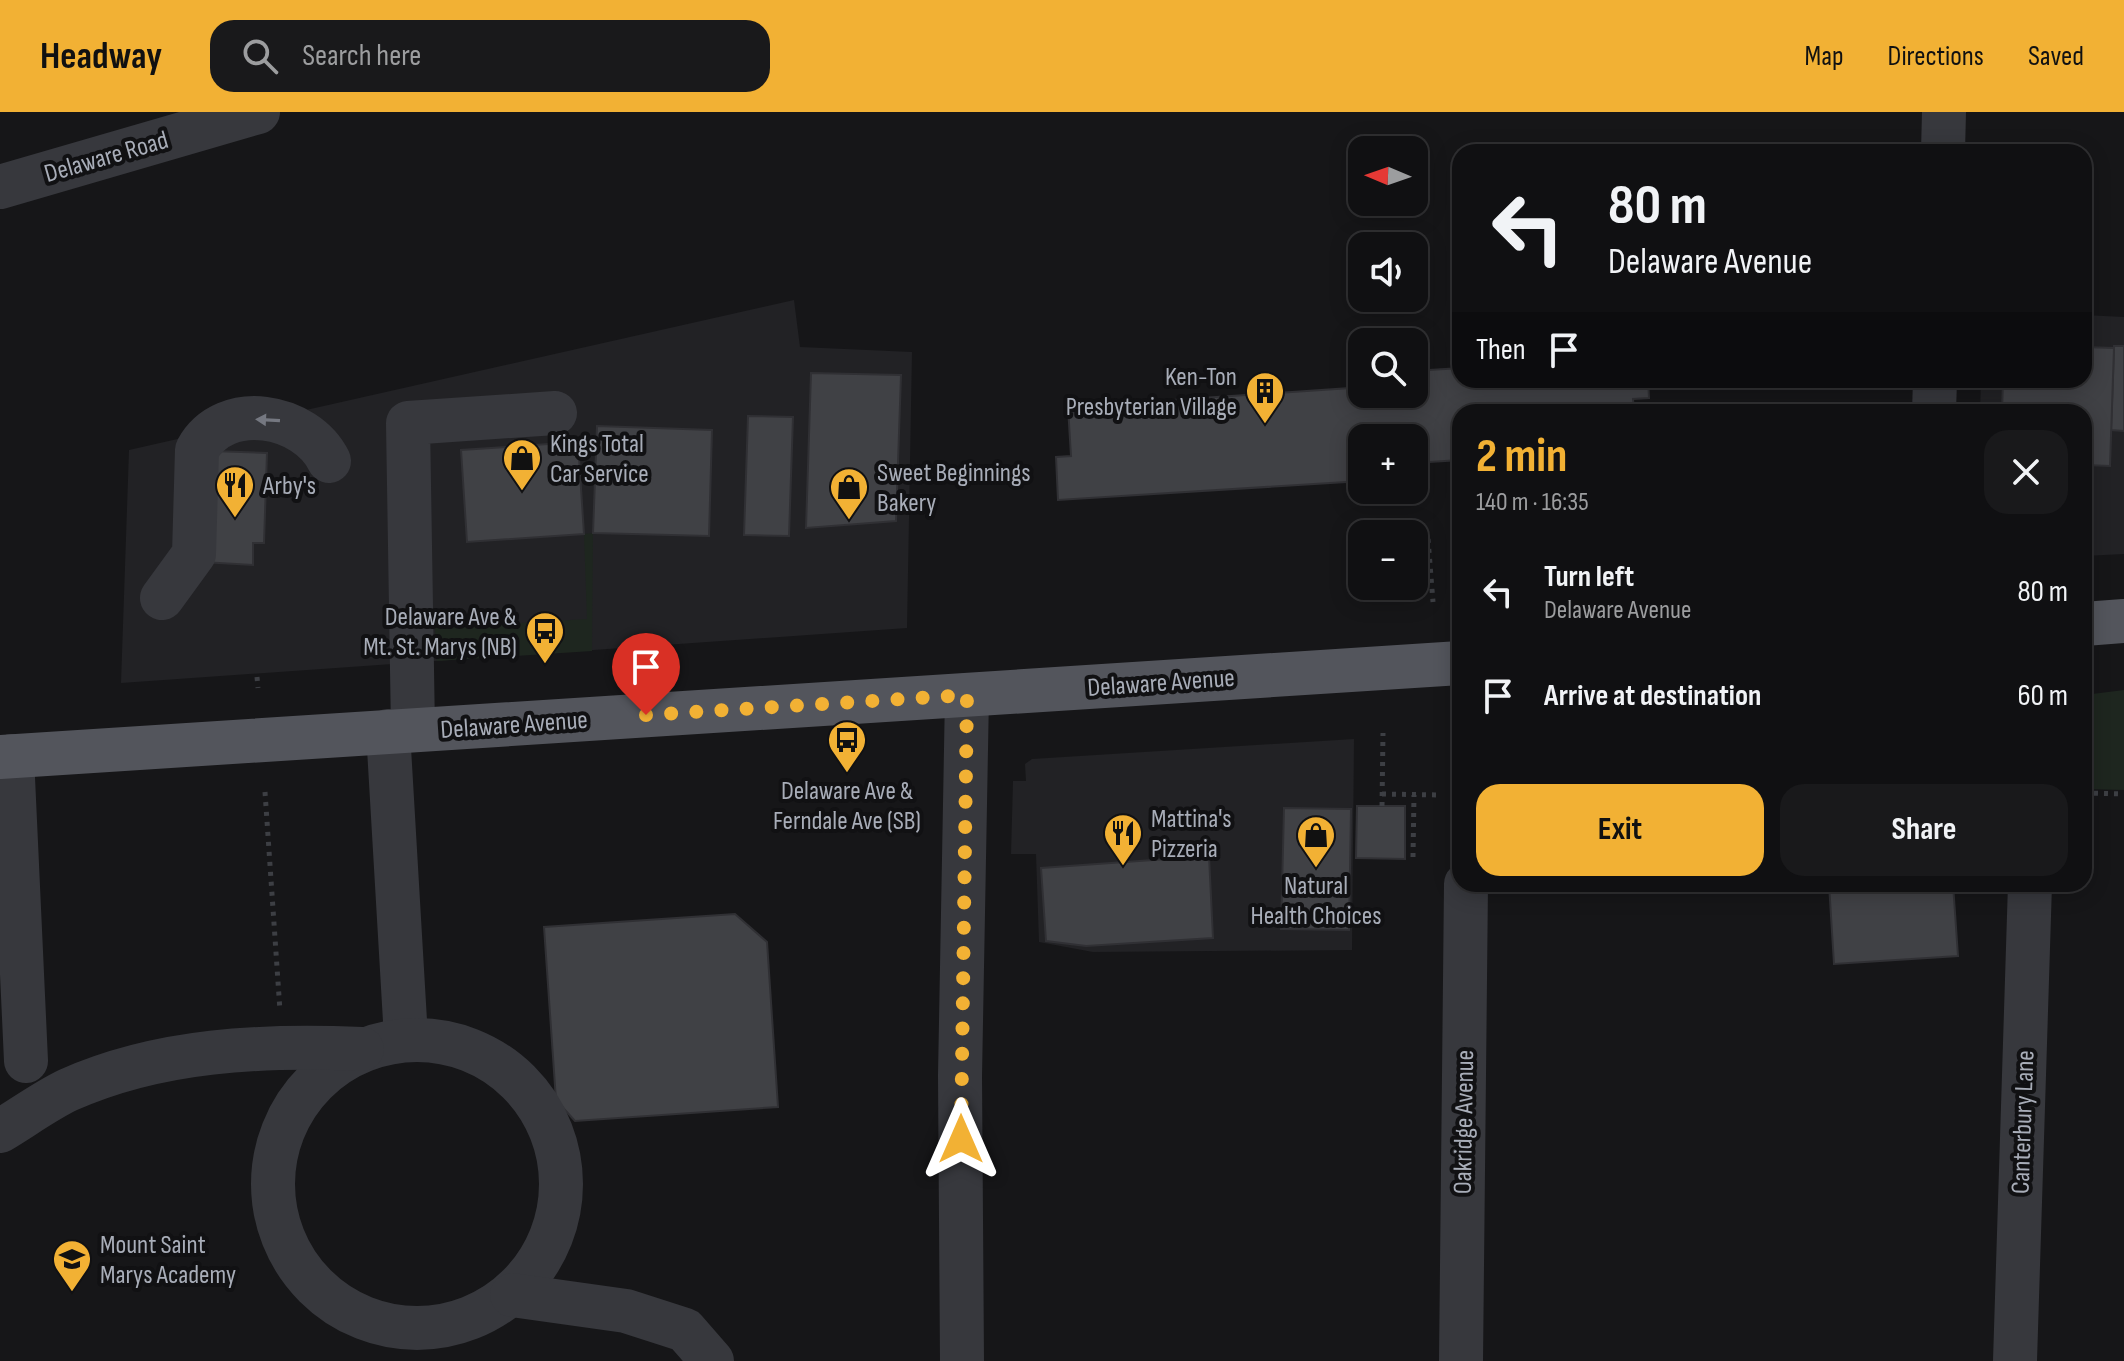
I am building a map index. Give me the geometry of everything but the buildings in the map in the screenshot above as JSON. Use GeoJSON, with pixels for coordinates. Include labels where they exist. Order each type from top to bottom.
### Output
{"type":"FeatureCollection","features":[{"type":"Feature","properties":{"kind":"main road"},"geometry":{"type":"LineString","coordinates":[[2092,623],[2124,621]]}},
{"type":"Feature","properties":{"kind":"main road","name":"Delaware Avenue"},"geometry":{"type":"LineString","coordinates":[[6,756],[1452,664]]}},
{"type":"Feature","properties":{"kind":"street","name":"Delaware Road"},"geometry":{"type":"LineString","coordinates":[[0,187],[258,112]]}},
{"type":"Feature","properties":{"kind":"street"},"geometry":{"type":"LineString","coordinates":[[1943,144],[1944,112]]}},
{"type":"Feature","properties":{"kind":"street"},"geometry":{"type":"LineString","coordinates":[[406,1038],[401,731],[408,423],[555,413]]}},
{"type":"Feature","properties":{"kind":"street"},"geometry":{"type":"LineString","coordinates":[[162,598],[194,554],[197,450],[202,439],[229,423],[247,419],[280,419],[314,439],[329,461]]}},
{"type":"Feature","properties":{"kind":"street"},"geometry":{"type":"LineString","coordinates":[[962,1361],[960,1076],[967,695]]}},
{"type":"Feature","properties":{"kind":"street"},"geometry":{"type":"LineString","coordinates":[[6,756],[9,879],[26,1061]]}},
{"type":"Feature","properties":{"kind":"street","name":"Oakridge Avenue"},"geometry":{"type":"LineString","coordinates":[[1461,1361],[1466,892]]}},
{"type":"Feature","properties":{"kind":"street","name":"Canterbury Lane"},"geometry":{"type":"LineString","coordinates":[[2015,1361],[2030,892]]}},
{"type":"Feature","properties":{"kind":"street"},"geometry":{"type":"LineString","coordinates":[[0,1131],[66,1091],[124,1069],[176,1056],[283,1048],[362,1049],[406,1038],[451,1042],[493,1059],[528,1089],[552,1128],[563,1172],[559,1218],[541,1260],[512,1295],[468,1321],[418,1330],[368,1322],[325,1296],[292,1258],[274,1211],[274,1160],[290,1112],[323,1073],[362,1049]]}},
{"type":"Feature","properties":{"kind":"street"},"geometry":{"type":"LineString","coordinates":[[512,1295],[626,1311],[685,1330],[712,1361]]}},
{"type":"Feature","properties":{"kind":"path"},"geometry":{"type":"LineString","coordinates":[[1428,539],[1433,602]]}},
{"type":"Feature","properties":{"kind":"path"},"geometry":{"type":"LineString","coordinates":[[257,677],[258,688]]}},
{"type":"Feature","properties":{"kind":"path"},"geometry":{"type":"LineString","coordinates":[[1382,806],[1383,733]]}},
{"type":"Feature","properties":{"kind":"path"},"geometry":{"type":"LineString","coordinates":[[265,792],[283,1048]]}},
{"type":"Feature","properties":{"kind":"path"},"geometry":{"type":"LineString","coordinates":[[2092,793],[2124,794]]}},
{"type":"Feature","properties":{"kind":"path"},"geometry":{"type":"LineString","coordinates":[[1382,794],[1441,795]]}},
{"type":"Feature","properties":{"kind":"path"},"geometry":{"type":"LineString","coordinates":[[1413,857],[1414,795]]}},
{"type":"Feature","properties":{"kind":"shaded area"},"geometry":{"type":"Polygon","coordinates":[[[794,300],[800,347],[912,352],[907,628],[121,683],[129,450],[794,300]]]}},
{"type":"Feature","properties":{"kind":"shaded area"},"geometry":{"type":"Polygon","coordinates":[[[2092,315],[2124,317],[2124,554],[2092,556],[2092,404],[1980,404],[1981,388],[2092,388],[2092,315]]]}},
{"type":"Feature","properties":{"kind":"shaded area"},"geometry":{"type":"Polygon","coordinates":[[[593,533],[592,651],[437,661],[435,628],[587,619],[584,534],[593,533]]]}},
{"type":"Feature","properties":{"kind":"shaded area"},"geometry":{"type":"Polygon","coordinates":[[[2124,690],[2124,790],[2092,789],[2092,694],[2124,690]]]}},
{"type":"Feature","properties":{"kind":"shaded area"},"geometry":{"type":"Polygon","coordinates":[[[1354,739],[1352,950],[1093,952],[1039,942],[1036,854],[1011,854],[1013,781],[1026,781],[1025,764],[1032,759],[1354,739]]]}},
{"type":"Feature","properties":{"kind":"place","name":"Ken-Ton Presbyterian Village"},"geometry":{"type":"Point","coordinates":[1265,425]}},
{"type":"Feature","properties":{"kind":"place","name":"Kings Total Car Service"},"geometry":{"type":"Point","coordinates":[522,492]}},
{"type":"Feature","properties":{"kind":"place","name":"Arby's"},"geometry":{"type":"Point","coordinates":[235,519]}},
{"type":"Feature","properties":{"kind":"place","name":"Sweet Beginnings Bakery"},"geometry":{"type":"Point","coordinates":[849,521]}},
{"type":"Feature","properties":{"kind":"place","name":"Delaware Ave & Mt. St. Marys (NB)"},"geometry":{"type":"Point","coordinates":[545,665]}},
{"type":"Feature","properties":{"kind":"place","name":"Delaware Ave & Ferndale Ave (SB)"},"geometry":{"type":"Point","coordinates":[847,774]}},
{"type":"Feature","properties":{"kind":"place","name":"Mattina's Pizzeria"},"geometry":{"type":"Point","coordinates":[1123,867]}},
{"type":"Feature","properties":{"kind":"place","name":"Natural Health Choices"},"geometry":{"type":"Point","coordinates":[1316,869]}},
{"type":"Feature","properties":{"kind":"place","name":"Mount Saint Marys Academy"},"geometry":{"type":"Point","coordinates":[72,1293]}},
{"type":"Feature","properties":{"kind":"route"},"geometry":{"type":"LineString","coordinates":[[646,715],[967,695],[961,1139]]}}]}
